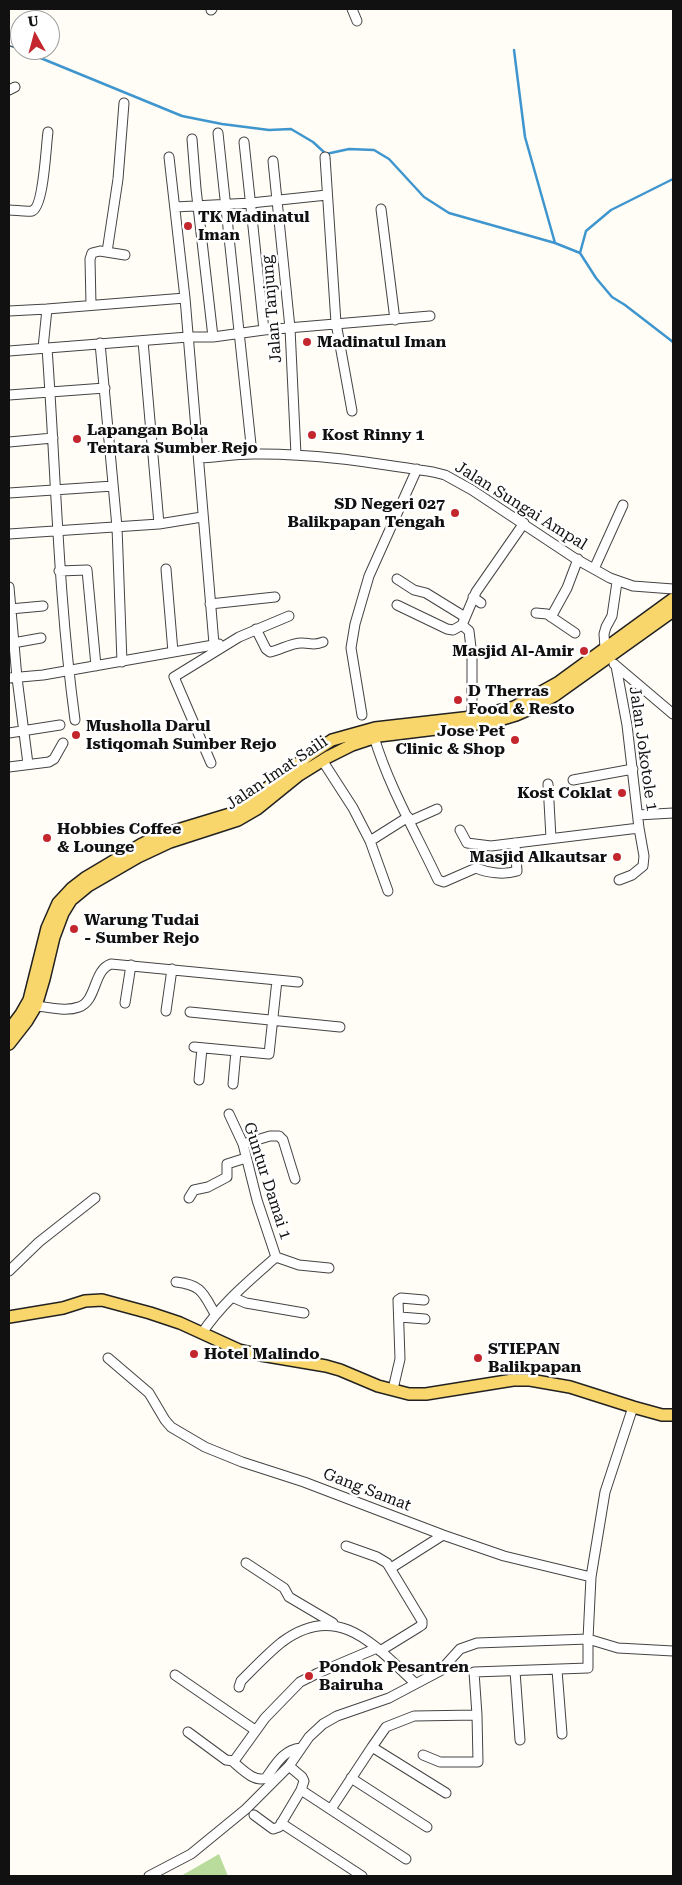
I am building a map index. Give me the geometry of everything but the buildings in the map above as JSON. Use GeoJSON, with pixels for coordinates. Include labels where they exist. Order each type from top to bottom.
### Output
{"type":"FeatureCollection","features":[{"type":"Feature","properties":{"kind":"main road","name":"Jalan Imat Saili"},"geometry":{"type":"LineString","coordinates":[[9,1044],[36,1006],[57,926],[71,900],[88,886],[138,857],[239,809],[309,755],[338,738],[375,728],[472,717],[514,707],[608,655],[673,599]]}},
{"type":"Feature","properties":{"kind":"main road","name":"Jalan Imat Saili"},"geometry":{"type":"LineString","coordinates":[[9,1030],[22,1014],[29,1000],[47,928],[58,903],[64,895],[85,878],[142,844],[161,835],[227,824],[247,815],[322,760],[352,745],[374,737],[474,725],[516,716],[554,696],[608,655],[673,611]]}},
{"type":"Feature","properties":{"kind":"main road"},"geometry":{"type":"LineString","coordinates":[[9,1317],[62,1308],[85,1301],[102,1300],[180,1323],[239,1350],[326,1366],[378,1386],[409,1394],[426,1394],[485,1384],[530,1380],[570,1387],[662,1415],[673,1415]]}},
{"type":"Feature","properties":{"kind":"street"},"geometry":{"type":"LineString","coordinates":[[352,9],[357,21]]}},
{"type":"Feature","properties":{"kind":"street"},"geometry":{"type":"LineString","coordinates":[[107,252],[118,179],[124,103]]}},
{"type":"Feature","properties":{"kind":"street"},"geometry":{"type":"LineString","coordinates":[[9,210],[33,210],[36,208],[42,189],[48,132]]}},
{"type":"Feature","properties":{"kind":"street"},"geometry":{"type":"LineString","coordinates":[[218,134],[252,454]]}},
{"type":"Feature","properties":{"kind":"street"},"geometry":{"type":"LineString","coordinates":[[192,139],[213,337]]}},
{"type":"Feature","properties":{"kind":"street"},"geometry":{"type":"LineString","coordinates":[[244,142],[264,330]]}},
{"type":"Feature","properties":{"kind":"street"},"geometry":{"type":"LineString","coordinates":[[169,157],[188,337],[214,644]]}},
{"type":"Feature","properties":{"kind":"street"},"geometry":{"type":"LineString","coordinates":[[325,157],[336,324],[352,411]]}},
{"type":"Feature","properties":{"kind":"street","name":"Jalan Tanjung"},"geometry":{"type":"LineString","coordinates":[[273,161],[290,328],[296,455]]}},
{"type":"Feature","properties":{"kind":"street"},"geometry":{"type":"LineString","coordinates":[[175,207],[278,200],[327,194]]}},
{"type":"Feature","properties":{"kind":"street"},"geometry":{"type":"LineString","coordinates":[[381,209],[395,320]]}},
{"type":"Feature","properties":{"kind":"street"},"geometry":{"type":"LineString","coordinates":[[91,305],[91,256],[95,252],[125,254]]}},
{"type":"Feature","properties":{"kind":"street"},"geometry":{"type":"LineString","coordinates":[[9,311],[184,298]]}},
{"type":"Feature","properties":{"kind":"street"},"geometry":{"type":"LineString","coordinates":[[47,309],[45,348],[53,438],[59,571],[68,670],[75,720]]}},
{"type":"Feature","properties":{"kind":"street"},"geometry":{"type":"LineString","coordinates":[[9,351],[100,343],[213,337],[264,330],[430,316]]}},
{"type":"Feature","properties":{"kind":"street"},"geometry":{"type":"LineString","coordinates":[[143,341],[159,524]]}},
{"type":"Feature","properties":{"kind":"street"},"geometry":{"type":"LineString","coordinates":[[100,343],[117,527],[122,662]]}},
{"type":"Feature","properties":{"kind":"street"},"geometry":{"type":"LineString","coordinates":[[9,395],[105,388]]}},
{"type":"Feature","properties":{"kind":"street"},"geometry":{"type":"LineString","coordinates":[[9,442],[53,438]]}},
{"type":"Feature","properties":{"kind":"street","name":"Jalan Sungai Ampal"},"geometry":{"type":"LineString","coordinates":[[199,458],[252,454],[296,455],[342,459],[434,472],[450,477],[617,582],[633,586],[673,589]]}},
{"type":"Feature","properties":{"kind":"street"},"geometry":{"type":"LineString","coordinates":[[362,715],[351,648],[355,624],[369,576],[417,469]]}},
{"type":"Feature","properties":{"kind":"street"},"geometry":{"type":"LineString","coordinates":[[9,493],[113,486]]}},
{"type":"Feature","properties":{"kind":"street"},"geometry":{"type":"LineString","coordinates":[[594,569],[623,505]]}},
{"type":"Feature","properties":{"kind":"street"},"geometry":{"type":"LineString","coordinates":[[9,534],[159,524],[202,517]]}},
{"type":"Feature","properties":{"kind":"street"},"geometry":{"type":"LineString","coordinates":[[397,604],[453,630],[463,621],[473,597],[483,580],[524,523]]}},
{"type":"Feature","properties":{"kind":"street"},"geometry":{"type":"LineString","coordinates":[[550,616],[567,588],[578,559]]}},
{"type":"Feature","properties":{"kind":"street"},"geometry":{"type":"LineString","coordinates":[[166,569],[173,652]]}},
{"type":"Feature","properties":{"kind":"street"},"geometry":{"type":"LineString","coordinates":[[59,571],[87,570],[96,666]]}},
{"type":"Feature","properties":{"kind":"street"},"geometry":{"type":"LineString","coordinates":[[397,579],[414,590],[426,594],[463,621],[469,631],[472,656],[472,717]]}},
{"type":"Feature","properties":{"kind":"street","name":"Jalan Jokotole 1"},"geometry":{"type":"LineString","coordinates":[[460,830],[465,840],[471,844],[491,846],[639,828],[627,725],[604,634],[612,616],[617,582]]}},
{"type":"Feature","properties":{"kind":"street"},"geometry":{"type":"LineString","coordinates":[[9,587],[10,631],[13,643],[13,678],[24,731],[28,764]]}},
{"type":"Feature","properties":{"kind":"street"},"geometry":{"type":"LineString","coordinates":[[210,604],[275,597]]}},
{"type":"Feature","properties":{"kind":"street"},"geometry":{"type":"LineString","coordinates":[[473,597],[481,604]]}},
{"type":"Feature","properties":{"kind":"street"},"geometry":{"type":"LineString","coordinates":[[10,608],[44,606]]}},
{"type":"Feature","properties":{"kind":"street"},"geometry":{"type":"LineString","coordinates":[[536,613],[550,616],[575,633]]}},
{"type":"Feature","properties":{"kind":"street"},"geometry":{"type":"LineString","coordinates":[[211,763],[174,679],[175,676],[226,643],[289,616]]}},
{"type":"Feature","properties":{"kind":"street"},"geometry":{"type":"LineString","coordinates":[[256,629],[266,649],[270,652],[297,643],[313,645],[323,642]]}},
{"type":"Feature","properties":{"kind":"street"},"geometry":{"type":"LineString","coordinates":[[13,643],[42,638]]}},
{"type":"Feature","properties":{"kind":"street"},"geometry":{"type":"LineString","coordinates":[[13,678],[122,662],[226,643]]}},
{"type":"Feature","properties":{"kind":"street"},"geometry":{"type":"LineString","coordinates":[[608,655],[673,714]]}},
{"type":"Feature","properties":{"kind":"street"},"geometry":{"type":"LineString","coordinates":[[9,733],[60,726]]}},
{"type":"Feature","properties":{"kind":"street"},"geometry":{"type":"LineString","coordinates":[[374,737],[386,771],[438,880],[441,882],[476,868],[488,872],[510,873],[517,871],[513,843]]}},
{"type":"Feature","properties":{"kind":"street"},"geometry":{"type":"LineString","coordinates":[[9,767],[52,761],[63,743]]}},
{"type":"Feature","properties":{"kind":"street"},"geometry":{"type":"LineString","coordinates":[[322,760],[353,808],[370,841],[388,891]]}},
{"type":"Feature","properties":{"kind":"street"},"geometry":{"type":"LineString","coordinates":[[573,780],[633,769]]}},
{"type":"Feature","properties":{"kind":"street"},"geometry":{"type":"LineString","coordinates":[[548,784],[551,838]]}},
{"type":"Feature","properties":{"kind":"street"},"geometry":{"type":"LineString","coordinates":[[370,841],[409,819],[437,809]]}},
{"type":"Feature","properties":{"kind":"street"},"geometry":{"type":"LineString","coordinates":[[638,815],[673,813]]}},
{"type":"Feature","properties":{"kind":"street"},"geometry":{"type":"LineString","coordinates":[[619,880],[632,875],[643,866],[644,856],[639,828]]}},
{"type":"Feature","properties":{"kind":"street"},"geometry":{"type":"LineString","coordinates":[[36,1006],[70,1009],[81,1007],[87,1001],[102,969],[106,966],[118,964],[298,982]]}},
{"type":"Feature","properties":{"kind":"street"},"geometry":{"type":"LineString","coordinates":[[125,1003],[131,965]]}},
{"type":"Feature","properties":{"kind":"street"},"geometry":{"type":"LineString","coordinates":[[166,1012],[172,969]]}},
{"type":"Feature","properties":{"kind":"street"},"geometry":{"type":"LineString","coordinates":[[199,1080],[198,1048],[269,1054],[277,980]]}},
{"type":"Feature","properties":{"kind":"street"},"geometry":{"type":"LineString","coordinates":[[190,1012],[340,1027]]}},
{"type":"Feature","properties":{"kind":"street"},"geometry":{"type":"LineString","coordinates":[[233,1084],[236,1051]]}},
{"type":"Feature","properties":{"kind":"street","name":"Guntur Damai 1"},"geometry":{"type":"LineString","coordinates":[[229,1114],[243,1144],[257,1200],[276,1256]]}},
{"type":"Feature","properties":{"kind":"street"},"geometry":{"type":"LineString","coordinates":[[243,1144],[274,1135],[280,1136],[283,1140],[295,1179]]}},
{"type":"Feature","properties":{"kind":"street"},"geometry":{"type":"LineString","coordinates":[[189,1198],[194,1190],[208,1187],[227,1177],[226,1164],[246,1158]]}},
{"type":"Feature","properties":{"kind":"street"},"geometry":{"type":"LineString","coordinates":[[9,1271],[39,1242],[95,1198]]}},
{"type":"Feature","properties":{"kind":"street"},"geometry":{"type":"LineString","coordinates":[[202,1333],[215,1314],[276,1256],[300,1265],[329,1268]]}},
{"type":"Feature","properties":{"kind":"street"},"geometry":{"type":"LineString","coordinates":[[176,1282],[188,1283],[201,1290],[215,1314]]}},
{"type":"Feature","properties":{"kind":"street"},"geometry":{"type":"LineString","coordinates":[[232,1297],[246,1303],[304,1313]]}},
{"type":"Feature","properties":{"kind":"street"},"geometry":{"type":"LineString","coordinates":[[393,1389],[400,1358],[400,1298],[424,1300]]}},
{"type":"Feature","properties":{"kind":"street"},"geometry":{"type":"LineString","coordinates":[[400,1317],[425,1319]]}},
{"type":"Feature","properties":{"kind":"street","name":"Gang Samat"},"geometry":{"type":"LineString","coordinates":[[108,1358],[153,1398],[165,1420],[172,1427],[205,1446],[242,1462],[304,1482],[504,1556],[591,1577]]}},
{"type":"Feature","properties":{"kind":"street"},"geometry":{"type":"LineString","coordinates":[[423,1755],[440,1762],[478,1762],[474,1672],[557,1670],[589,1667],[588,1639],[591,1577],[605,1492],[633,1407]]}},
{"type":"Feature","properties":{"kind":"street"},"geometry":{"type":"LineString","coordinates":[[391,1568],[443,1535]]}},
{"type":"Feature","properties":{"kind":"street"},"geometry":{"type":"LineString","coordinates":[[232,1761],[255,1730],[300,1682],[318,1673],[379,1650],[419,1627],[422,1622],[418,1611],[391,1568],[381,1558],[346,1546]]}},
{"type":"Feature","properties":{"kind":"street"},"geometry":{"type":"LineString","coordinates":[[246,1564],[284,1588],[289,1597],[338,1626],[354,1632],[379,1650],[415,1683]]}},
{"type":"Feature","properties":{"kind":"street"},"geometry":{"type":"LineString","coordinates":[[239,1687],[241,1682],[284,1641],[313,1626],[324,1624],[338,1626]]}},
{"type":"Feature","properties":{"kind":"street"},"geometry":{"type":"LineString","coordinates":[[149,1876],[191,1854],[246,1809],[289,1766],[309,1737],[323,1724],[336,1716],[389,1698],[440,1671],[460,1649],[477,1643],[588,1639],[618,1648],[673,1650]]}},
{"type":"Feature","properties":{"kind":"street"},"geometry":{"type":"LineString","coordinates":[[557,1670],[562,1734]]}},
{"type":"Feature","properties":{"kind":"street"},"geometry":{"type":"LineString","coordinates":[[515,1671],[520,1740]]}},
{"type":"Feature","properties":{"kind":"street"},"geometry":{"type":"LineString","coordinates":[[175,1675],[255,1730]]}},
{"type":"Feature","properties":{"kind":"street"},"geometry":{"type":"LineString","coordinates":[[331,1810],[386,1727],[414,1716],[477,1715]]}},
{"type":"Feature","properties":{"kind":"street"},"geometry":{"type":"LineString","coordinates":[[188,1732],[226,1760],[232,1761],[256,1779],[262,1780],[266,1778],[285,1753],[301,1748]]}},
{"type":"Feature","properties":{"kind":"street"},"geometry":{"type":"LineString","coordinates":[[372,1747],[446,1793]]}},
{"type":"Feature","properties":{"kind":"street"},"geometry":{"type":"LineString","coordinates":[[254,1815],[273,1829],[279,1827],[301,1790],[304,1781],[289,1766]]}},
{"type":"Feature","properties":{"kind":"street"},"geometry":{"type":"LineString","coordinates":[[351,1778],[427,1828]]}},
{"type":"Feature","properties":{"kind":"street"},"geometry":{"type":"LineString","coordinates":[[301,1790],[406,1859]]}},
{"type":"Feature","properties":{"kind":"street"},"geometry":{"type":"LineString","coordinates":[[281,1822],[362,1876]]}},
{"type":"Feature","properties":{"kind":"green space"},"geometry":{"type":"Polygon","coordinates":[[[219,1854],[228,1876],[181,1876],[219,1854]]]}},
{"type":"Feature","properties":{"kind":"waterway"},"geometry":{"type":"LineString","coordinates":[[514,50],[525,137],[555,243]]}},
{"type":"Feature","properties":{"kind":"waterway"},"geometry":{"type":"LineString","coordinates":[[45,60],[182,116],[222,124],[269,130],[291,129],[313,142],[326,154],[349,149],[374,150],[389,159],[424,197],[449,213],[555,243],[580,253]]}},
{"type":"Feature","properties":{"kind":"waterway"},"geometry":{"type":"LineString","coordinates":[[673,179],[611,210],[586,231],[580,253],[596,278],[612,297],[673,342]]}},
{"type":"Feature","properties":{"kind":"place","name":"TK Madinatul Iman"},"geometry":{"type":"Point","coordinates":[188,226]}},
{"type":"Feature","properties":{"kind":"place","name":"Madinatul Iman"},"geometry":{"type":"Point","coordinates":[307,342]}},
{"type":"Feature","properties":{"kind":"place","name":"Kost Rinny 1"},"geometry":{"type":"Point","coordinates":[312,435]}},
{"type":"Feature","properties":{"kind":"place","name":"Lapangan Bola Tentara Sumber Rejo"},"geometry":{"type":"Point","coordinates":[77,439]}},
{"type":"Feature","properties":{"kind":"place","name":"SD Negeri 027 Balikpapan Tengah"},"geometry":{"type":"Point","coordinates":[455,513]}},
{"type":"Feature","properties":{"kind":"place","name":"Masjid Al-Amir"},"geometry":{"type":"Point","coordinates":[584,651]}},
{"type":"Feature","properties":{"kind":"place","name":"D Therras Food & Resto"},"geometry":{"type":"Point","coordinates":[458,700]}},
{"type":"Feature","properties":{"kind":"place","name":"Musholla Darul Istiqomah Sumber Rejo"},"geometry":{"type":"Point","coordinates":[76,735]}},
{"type":"Feature","properties":{"kind":"place","name":"Jose Pet Clinic & Shop"},"geometry":{"type":"Point","coordinates":[515,740]}},
{"type":"Feature","properties":{"kind":"place","name":"Kost Coklat"},"geometry":{"type":"Point","coordinates":[622,793]}},
{"type":"Feature","properties":{"kind":"place","name":"Hobbies Coffee & Lounge"},"geometry":{"type":"Point","coordinates":[47,838]}},
{"type":"Feature","properties":{"kind":"place","name":"Masjid Alkautsar"},"geometry":{"type":"Point","coordinates":[617,857]}},
{"type":"Feature","properties":{"kind":"place","name":"Warung Tudai - Sumber Rejo"},"geometry":{"type":"Point","coordinates":[74,929]}},
{"type":"Feature","properties":{"kind":"place","name":"Hotel Malindo"},"geometry":{"type":"Point","coordinates":[194,1354]}},
{"type":"Feature","properties":{"kind":"place","name":"STIEPAN Balikpapan"},"geometry":{"type":"Point","coordinates":[478,1358]}},
{"type":"Feature","properties":{"kind":"place","name":"Pondok Pesantren Bairuha"},"geometry":{"type":"Point","coordinates":[309,1676]}}]}
